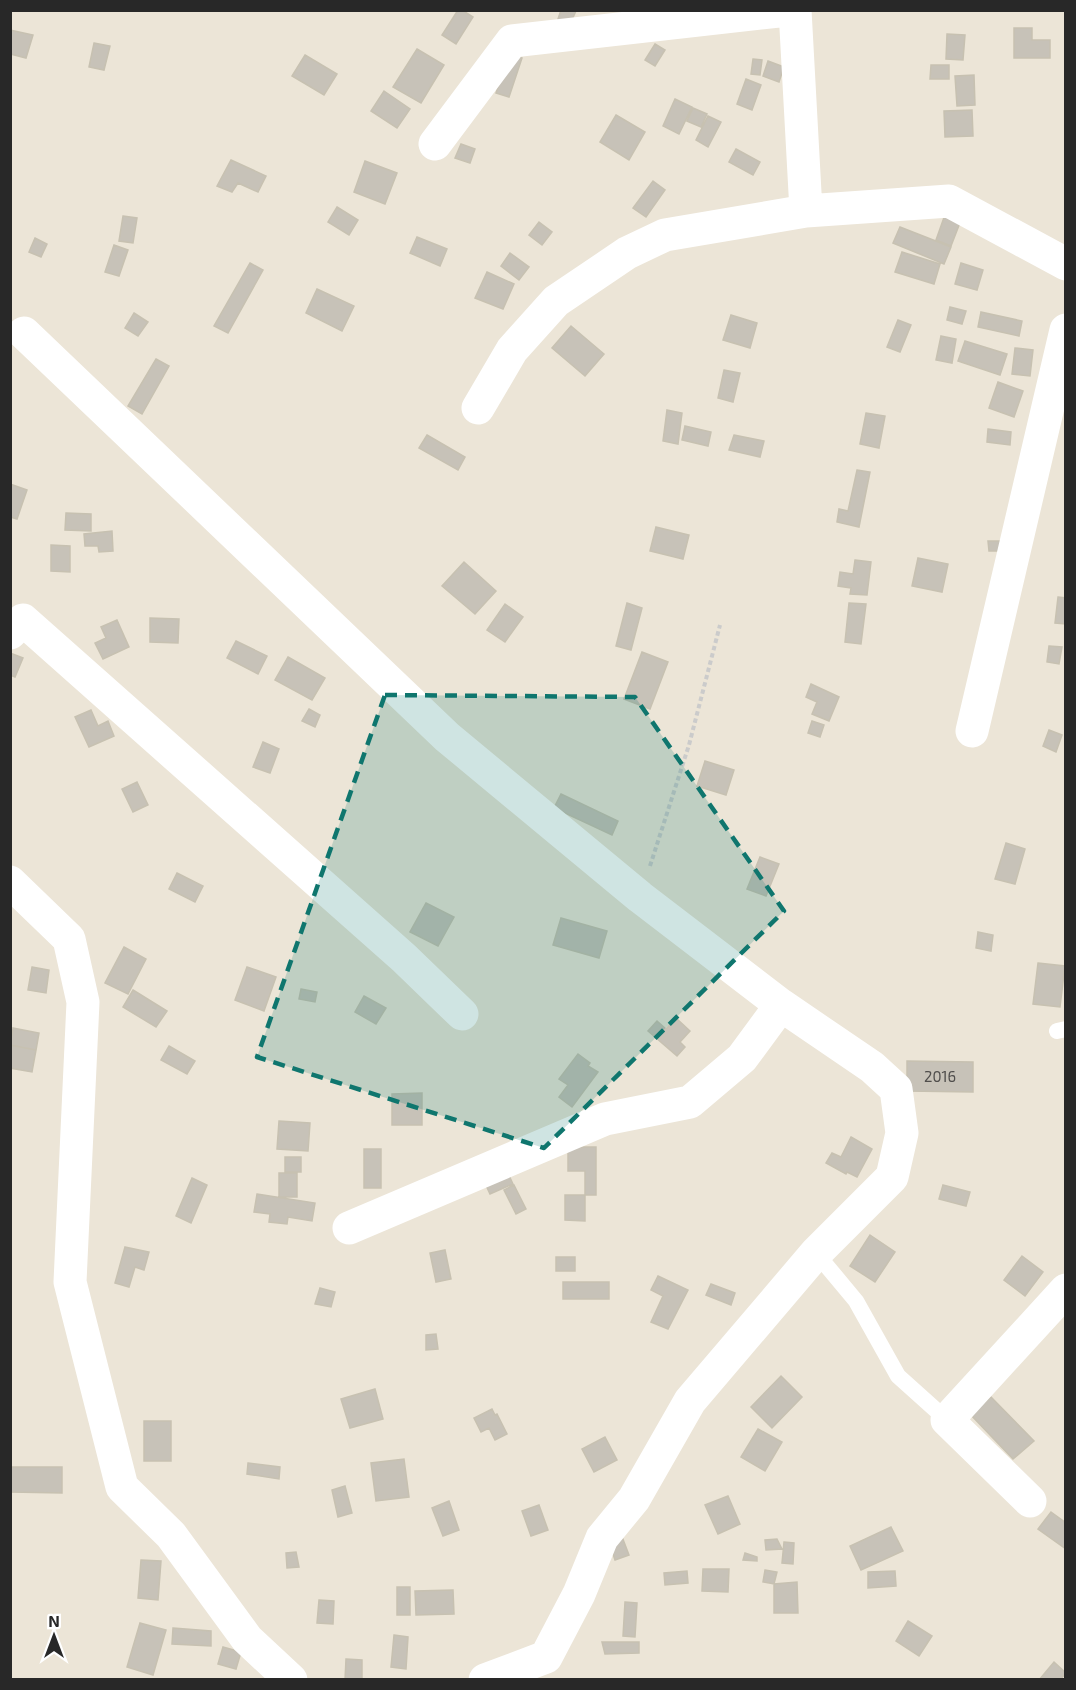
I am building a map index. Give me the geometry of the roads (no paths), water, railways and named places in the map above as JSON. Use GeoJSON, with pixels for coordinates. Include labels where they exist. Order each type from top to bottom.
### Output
{"type":"FeatureCollection","features":[{"type":"Feature","properties":{"kind":"street"},"geometry":{"type":"LineString","coordinates":[[435,144],[512,41],[788,10]]}},
{"type":"Feature","properties":{"kind":"street"},"geometry":{"type":"LineString","coordinates":[[795,10],[806,211]]}},
{"type":"Feature","properties":{"kind":"street"},"geometry":{"type":"LineString","coordinates":[[478,408],[512,350],[556,301],[627,253],[665,235],[806,211],[949,201],[1065,264]]}},
{"type":"Feature","properties":{"kind":"street"},"geometry":{"type":"LineString","coordinates":[[972,731],[1065,330]]}},
{"type":"Feature","properties":{"kind":"street"},"geometry":{"type":"LineString","coordinates":[[24,333],[447,736],[640,897],[781,1005],[872,1067],[896,1089],[902,1133],[892,1177],[816,1253],[690,1401],[634,1499],[602,1538],[579,1594],[546,1657],[485,1680]]}},
{"type":"Feature","properties":{"kind":"street"},"geometry":{"type":"LineString","coordinates":[[10,633],[23,620],[404,958],[462,1014]]}},
{"type":"Feature","properties":{"kind":"street"},"geometry":{"type":"LineString","coordinates":[[10,882],[69,939],[83,1002],[70,1282],[122,1487],[171,1535],[247,1639],[291,1680]]}},
{"type":"Feature","properties":{"kind":"street"},"geometry":{"type":"LineString","coordinates":[[349,1227],[605,1119],[690,1102],[742,1058],[781,1005]]}},
{"type":"Feature","properties":{"kind":"street"},"geometry":{"type":"LineString","coordinates":[[1030,1501],[947,1420],[1065,1290]]}},
{"type":"Feature","properties":{"kind":"lane"},"geometry":{"type":"LineString","coordinates":[[816,1253],[856,1301],[898,1376],[947,1420]]}}]}
